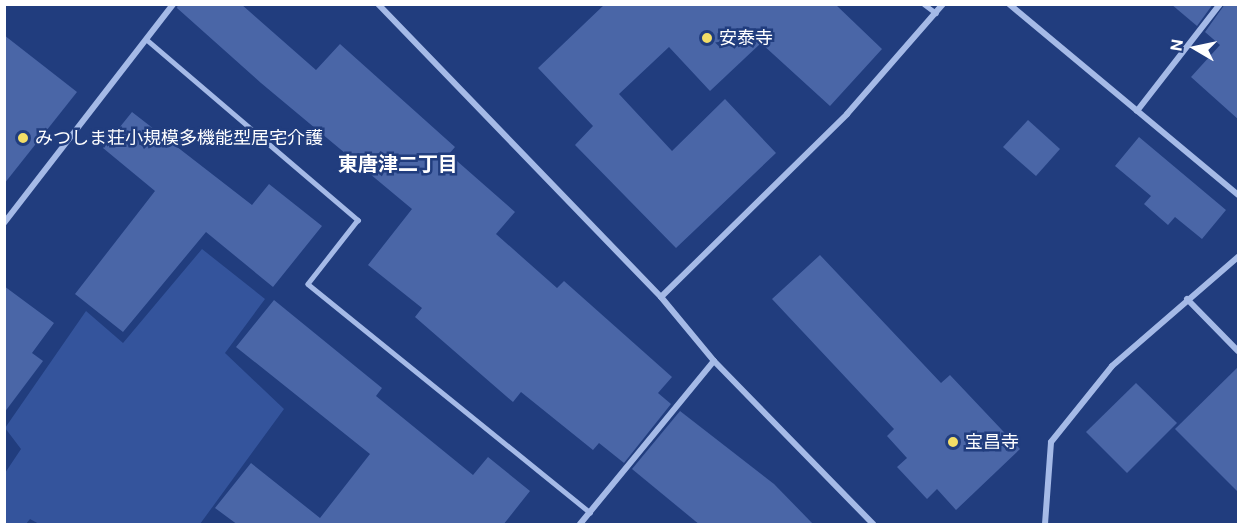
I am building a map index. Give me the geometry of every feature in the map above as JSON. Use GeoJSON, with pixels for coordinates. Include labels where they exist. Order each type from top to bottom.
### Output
{"type":"FeatureCollection","features":[{"type":"Feature","properties":{"kind":"street"},"geometry":{"type":"LineString","coordinates":[[4,223],[173,4]]}},
{"type":"Feature","properties":{"kind":"street"},"geometry":{"type":"LineString","coordinates":[[378,4],[661,297],[714,361],[873,525]]}},
{"type":"Feature","properties":{"kind":"street"},"geometry":{"type":"LineString","coordinates":[[661,297],[847,114],[943,4]]}},
{"type":"Feature","properties":{"kind":"street"},"geometry":{"type":"LineString","coordinates":[[1009,4],[1239,195]]}},
{"type":"Feature","properties":{"kind":"street"},"geometry":{"type":"LineString","coordinates":[[1137,111],[1220,4]]}},
{"type":"Feature","properties":{"kind":"street"},"geometry":{"type":"LineString","coordinates":[[1045,525],[1051,442],[1112,366],[1187,299],[1239,257]]}},
{"type":"Feature","properties":{"kind":"street"},"geometry":{"type":"LineString","coordinates":[[1187,299],[1239,351]]}},
{"type":"Feature","properties":{"kind":"street"},"geometry":{"type":"LineString","coordinates":[[580,525],[714,361]]}},
{"type":"Feature","properties":{"kind":"lane"},"geometry":{"type":"LineString","coordinates":[[924,4],[936,13]]}},
{"type":"Feature","properties":{"kind":"lane"},"geometry":{"type":"LineString","coordinates":[[146,39],[358,220],[308,284],[590,512]]}},
{"type":"Feature","properties":{"kind":"lane"},"geometry":{"type":"LineString","coordinates":[[4,209],[12,214]]}},
{"type":"Feature","properties":{"kind":"shaded area"},"geometry":{"type":"Polygon","coordinates":[[[202,249],[265,299],[225,353],[284,409],[200,524],[39,524],[30,519],[26,524],[5,524],[5,473],[21,449],[5,428],[86,311],[123,343],[202,249]]]}},
{"type":"Feature","properties":{"kind":"building"},"geometry":{"type":"Polygon","coordinates":[[[178,4],[241,4],[316,70],[340,44],[455,147],[449,154],[515,212],[496,234],[557,288],[564,281],[672,377],[658,393],[671,404],[624,463],[599,443],[593,450],[521,392],[513,402],[415,317],[422,308],[368,265],[412,209],[261,83],[177,8],[178,4]]]}},
{"type":"Feature","properties":{"kind":"building"},"geometry":{"type":"Polygon","coordinates":[[[605,4],[835,4],[882,49],[830,106],[761,43],[710,91],[669,47],[619,94],[672,151],[725,99],[776,153],[676,248],[575,145],[593,126],[538,68],[605,4]]]}},
{"type":"Feature","properties":{"kind":"building"},"geometry":{"type":"Polygon","coordinates":[[[1171,4],[1213,4],[1197,26],[1171,4]]]}},
{"type":"Feature","properties":{"kind":"building"},"geometry":{"type":"Polygon","coordinates":[[[1225,4],[1239,4],[1239,120],[1191,77],[1220,45],[1205,32],[1225,4]]]}},
{"type":"Feature","properties":{"kind":"building","name":"みつしま荘小規模多機能型居宅介護"},"geometry":{"type":"Polygon","coordinates":[[[4,35],[77,92],[4,184],[4,35]]]}},
{"type":"Feature","properties":{"kind":"building"},"geometry":{"type":"Polygon","coordinates":[[[132,112],[252,205],[269,184],[322,226],[273,287],[206,232],[123,332],[75,294],[155,191],[103,148],[132,112]]]}},
{"type":"Feature","properties":{"kind":"building"},"geometry":{"type":"Polygon","coordinates":[[[1028,120],[1060,149],[1036,176],[1003,147],[1028,120]]]}},
{"type":"Feature","properties":{"kind":"building"},"geometry":{"type":"Polygon","coordinates":[[[1139,137],[1226,210],[1202,239],[1175,217],[1168,225],[1144,204],[1151,196],[1115,166],[1139,137]]]}},
{"type":"Feature","properties":{"kind":"building"},"geometry":{"type":"Polygon","coordinates":[[[820,255],[941,383],[950,375],[1020,449],[956,510],[937,489],[927,499],[897,467],[907,458],[887,436],[894,429],[772,299],[820,255]]]}},
{"type":"Feature","properties":{"kind":"building"},"geometry":{"type":"Polygon","coordinates":[[[4,286],[54,323],[32,353],[43,361],[4,413],[4,286]]]}},
{"type":"Feature","properties":{"kind":"building"},"geometry":{"type":"Polygon","coordinates":[[[274,300],[382,388],[376,396],[473,475],[488,457],[530,491],[503,525],[238,525],[215,508],[251,463],[320,518],[370,454],[236,347],[274,300]]]}},
{"type":"Feature","properties":{"kind":"building"},"geometry":{"type":"Polygon","coordinates":[[[1239,366],[1239,493],[1175,429],[1239,366]]]}},
{"type":"Feature","properties":{"kind":"building"},"geometry":{"type":"Polygon","coordinates":[[[1136,383],[1177,423],[1127,473],[1086,432],[1136,383]]]}},
{"type":"Feature","properties":{"kind":"building"},"geometry":{"type":"Polygon","coordinates":[[[680,411],[774,484],[814,525],[700,525],[632,469],[680,411]]]}},
{"type":"Feature","properties":{"kind":"place","name":"安泰寺"},"geometry":{"type":"Point","coordinates":[707,38]}},
{"type":"Feature","properties":{"kind":"place","name":"みつしま荘小規模多機能型居宅介護"},"geometry":{"type":"Point","coordinates":[23,138]}},
{"type":"Feature","properties":{"kind":"place","name":"宝昌寺"},"geometry":{"type":"Point","coordinates":[953,442]}},
{"type":"Feature","properties":{"kind":"district","name":"東唐津二丁目"},"geometry":{"type":"Point","coordinates":[398,164]}}]}
